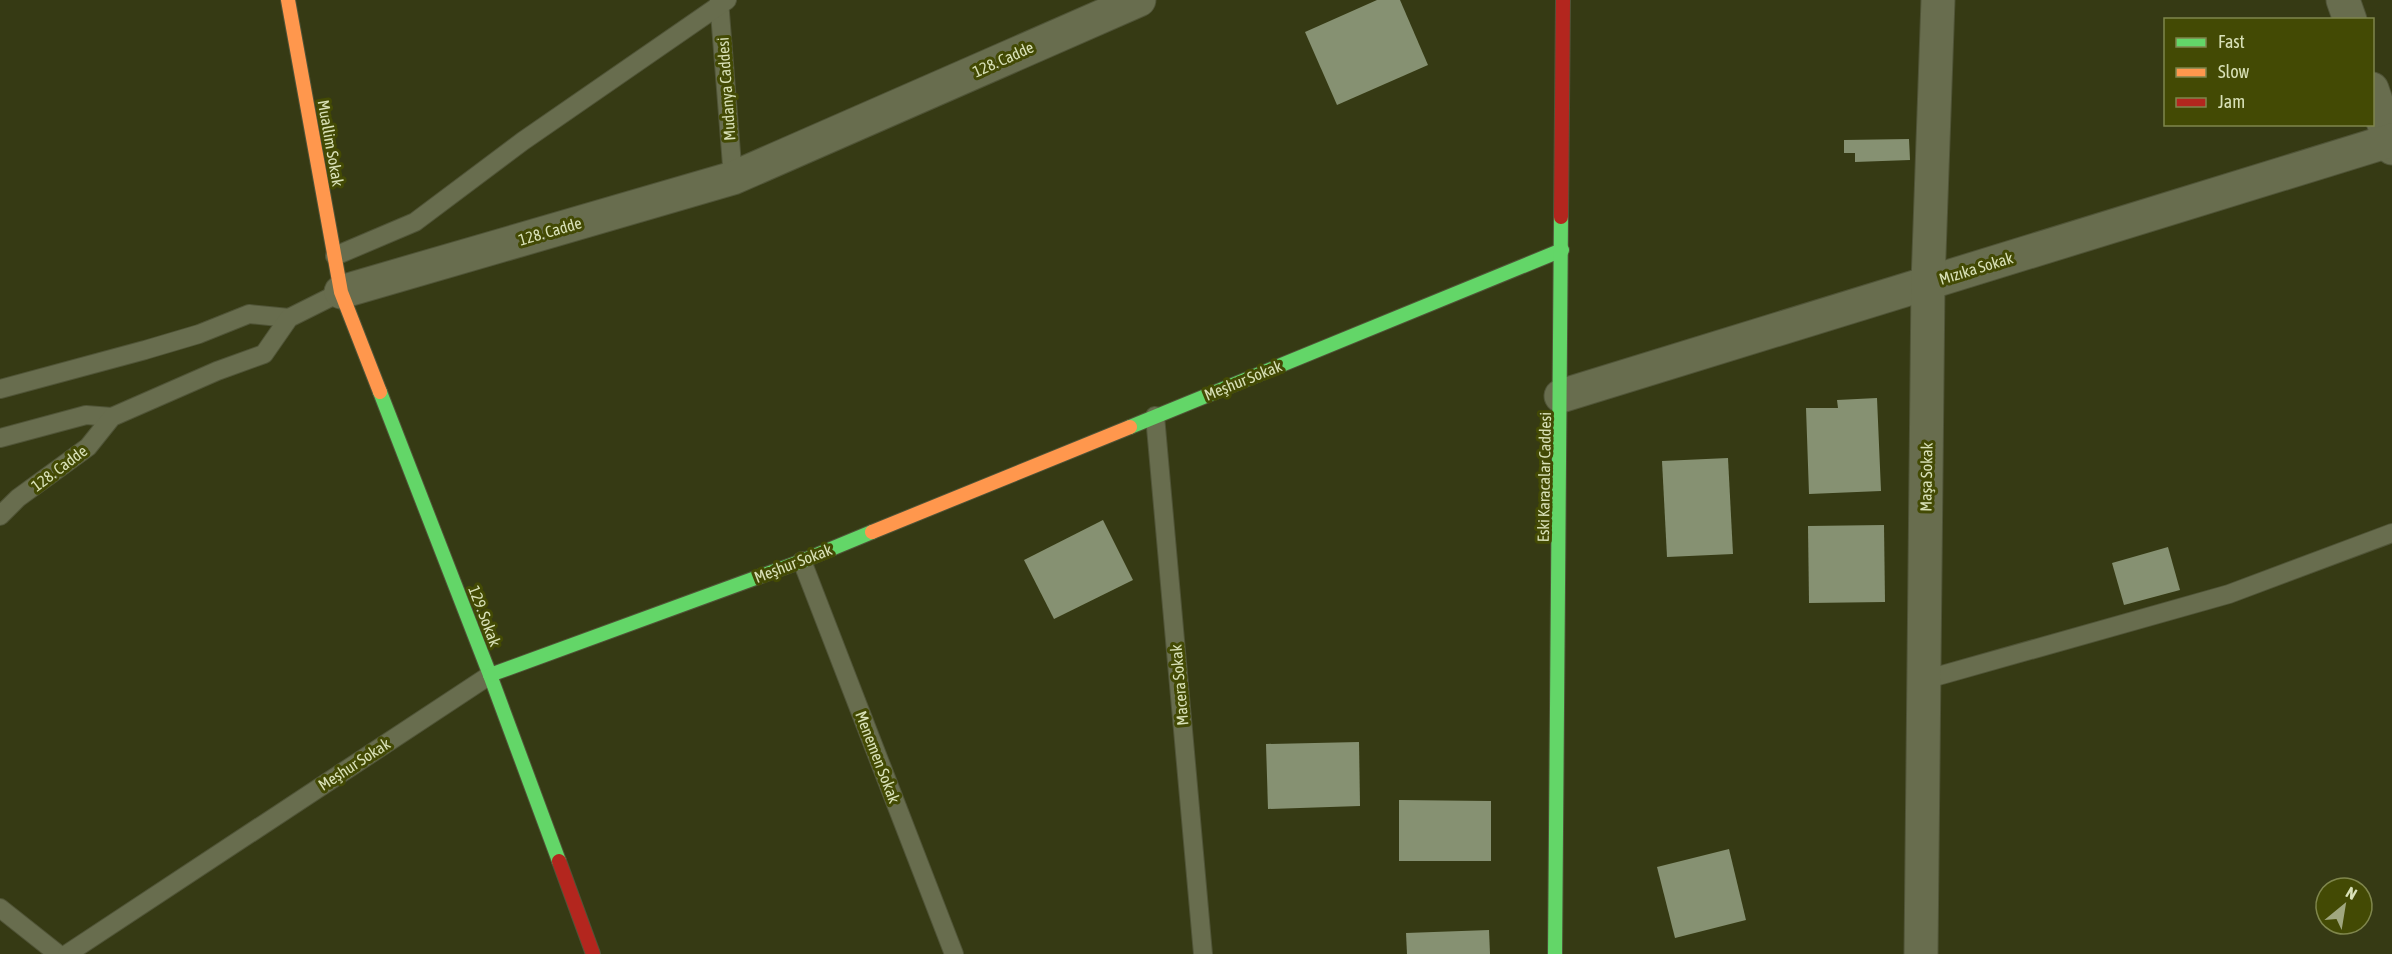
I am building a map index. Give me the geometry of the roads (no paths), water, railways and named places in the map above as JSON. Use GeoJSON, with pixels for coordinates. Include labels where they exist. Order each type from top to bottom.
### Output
{"type":"FeatureCollection","features":[{"type":"Feature","properties":{"kind":"street","name":"Muallim Sokak"},"geometry":{"type":"LineString","coordinates":[[288,0],[341,292]]}},
{"type":"Feature","properties":{"kind":"street","name":"128. Cadde"},"geometry":{"type":"LineString","coordinates":[[341,292],[733,178],[1139,0]]}},
{"type":"Feature","properties":{"kind":"street","name":"Eski Karacalar Caddesi"},"geometry":{"type":"LineString","coordinates":[[1556,954],[1563,0]]}},
{"type":"Feature","properties":{"kind":"street","name":"Maşa Sokak"},"geometry":{"type":"LineString","coordinates":[[1921,954],[1928,283],[1938,0]]}},
{"type":"Feature","properties":{"kind":"street"},"geometry":{"type":"LineString","coordinates":[[2343,0],[2349,18]]}},
{"type":"Feature","properties":{"kind":"street"},"geometry":{"type":"LineString","coordinates":[[2374,92],[2391,143]]}},
{"type":"Feature","properties":{"kind":"street","name":"Mızıka Sokak"},"geometry":{"type":"LineString","coordinates":[[1561,396],[2391,143]]}},
{"type":"Feature","properties":{"kind":"street","name":"Meşhur Sokak"},"geometry":{"type":"LineString","coordinates":[[490,675],[802,561],[1562,250]]}},
{"type":"Feature","properties":{"kind":"street","name":"129. Sokak"},"geometry":{"type":"LineString","coordinates":[[341,292],[490,675],[593,954]]}},
{"type":"Feature","properties":{"kind":"lane"},"geometry":{"type":"LineString","coordinates":[[335,256],[415,222],[523,141],[722,2]]}},
{"type":"Feature","properties":{"kind":"lane","name":"Mudanya Caddesi"},"geometry":{"type":"LineString","coordinates":[[722,2],[733,178]]}},
{"type":"Feature","properties":{"kind":"lane","name":"128. Cadde"},"geometry":{"type":"LineString","coordinates":[[0,516],[18,498],[88,447],[112,417],[217,370],[264,354],[290,318],[341,292]]}},
{"type":"Feature","properties":{"kind":"lane"},"geometry":{"type":"LineString","coordinates":[[0,389],[199,334],[249,314],[290,318]]}},
{"type":"Feature","properties":{"kind":"lane"},"geometry":{"type":"LineString","coordinates":[[0,438],[86,415],[112,417]]}},
{"type":"Feature","properties":{"kind":"lane","name":"Macera Sokak"},"geometry":{"type":"LineString","coordinates":[[1155,416],[1203,954]]}},
{"type":"Feature","properties":{"kind":"lane"},"geometry":{"type":"LineString","coordinates":[[1924,680],[2229,594],[2392,533]]}},
{"type":"Feature","properties":{"kind":"lane","name":"Menemen Sokak"},"geometry":{"type":"LineString","coordinates":[[802,561],[954,954]]}},
{"type":"Feature","properties":{"kind":"lane","name":"Meşhur Sokak"},"geometry":{"type":"LineString","coordinates":[[67,954],[490,675]]}},
{"type":"Feature","properties":{"kind":"lane"},"geometry":{"type":"LineString","coordinates":[[0,908],[58,954]]}}]}
